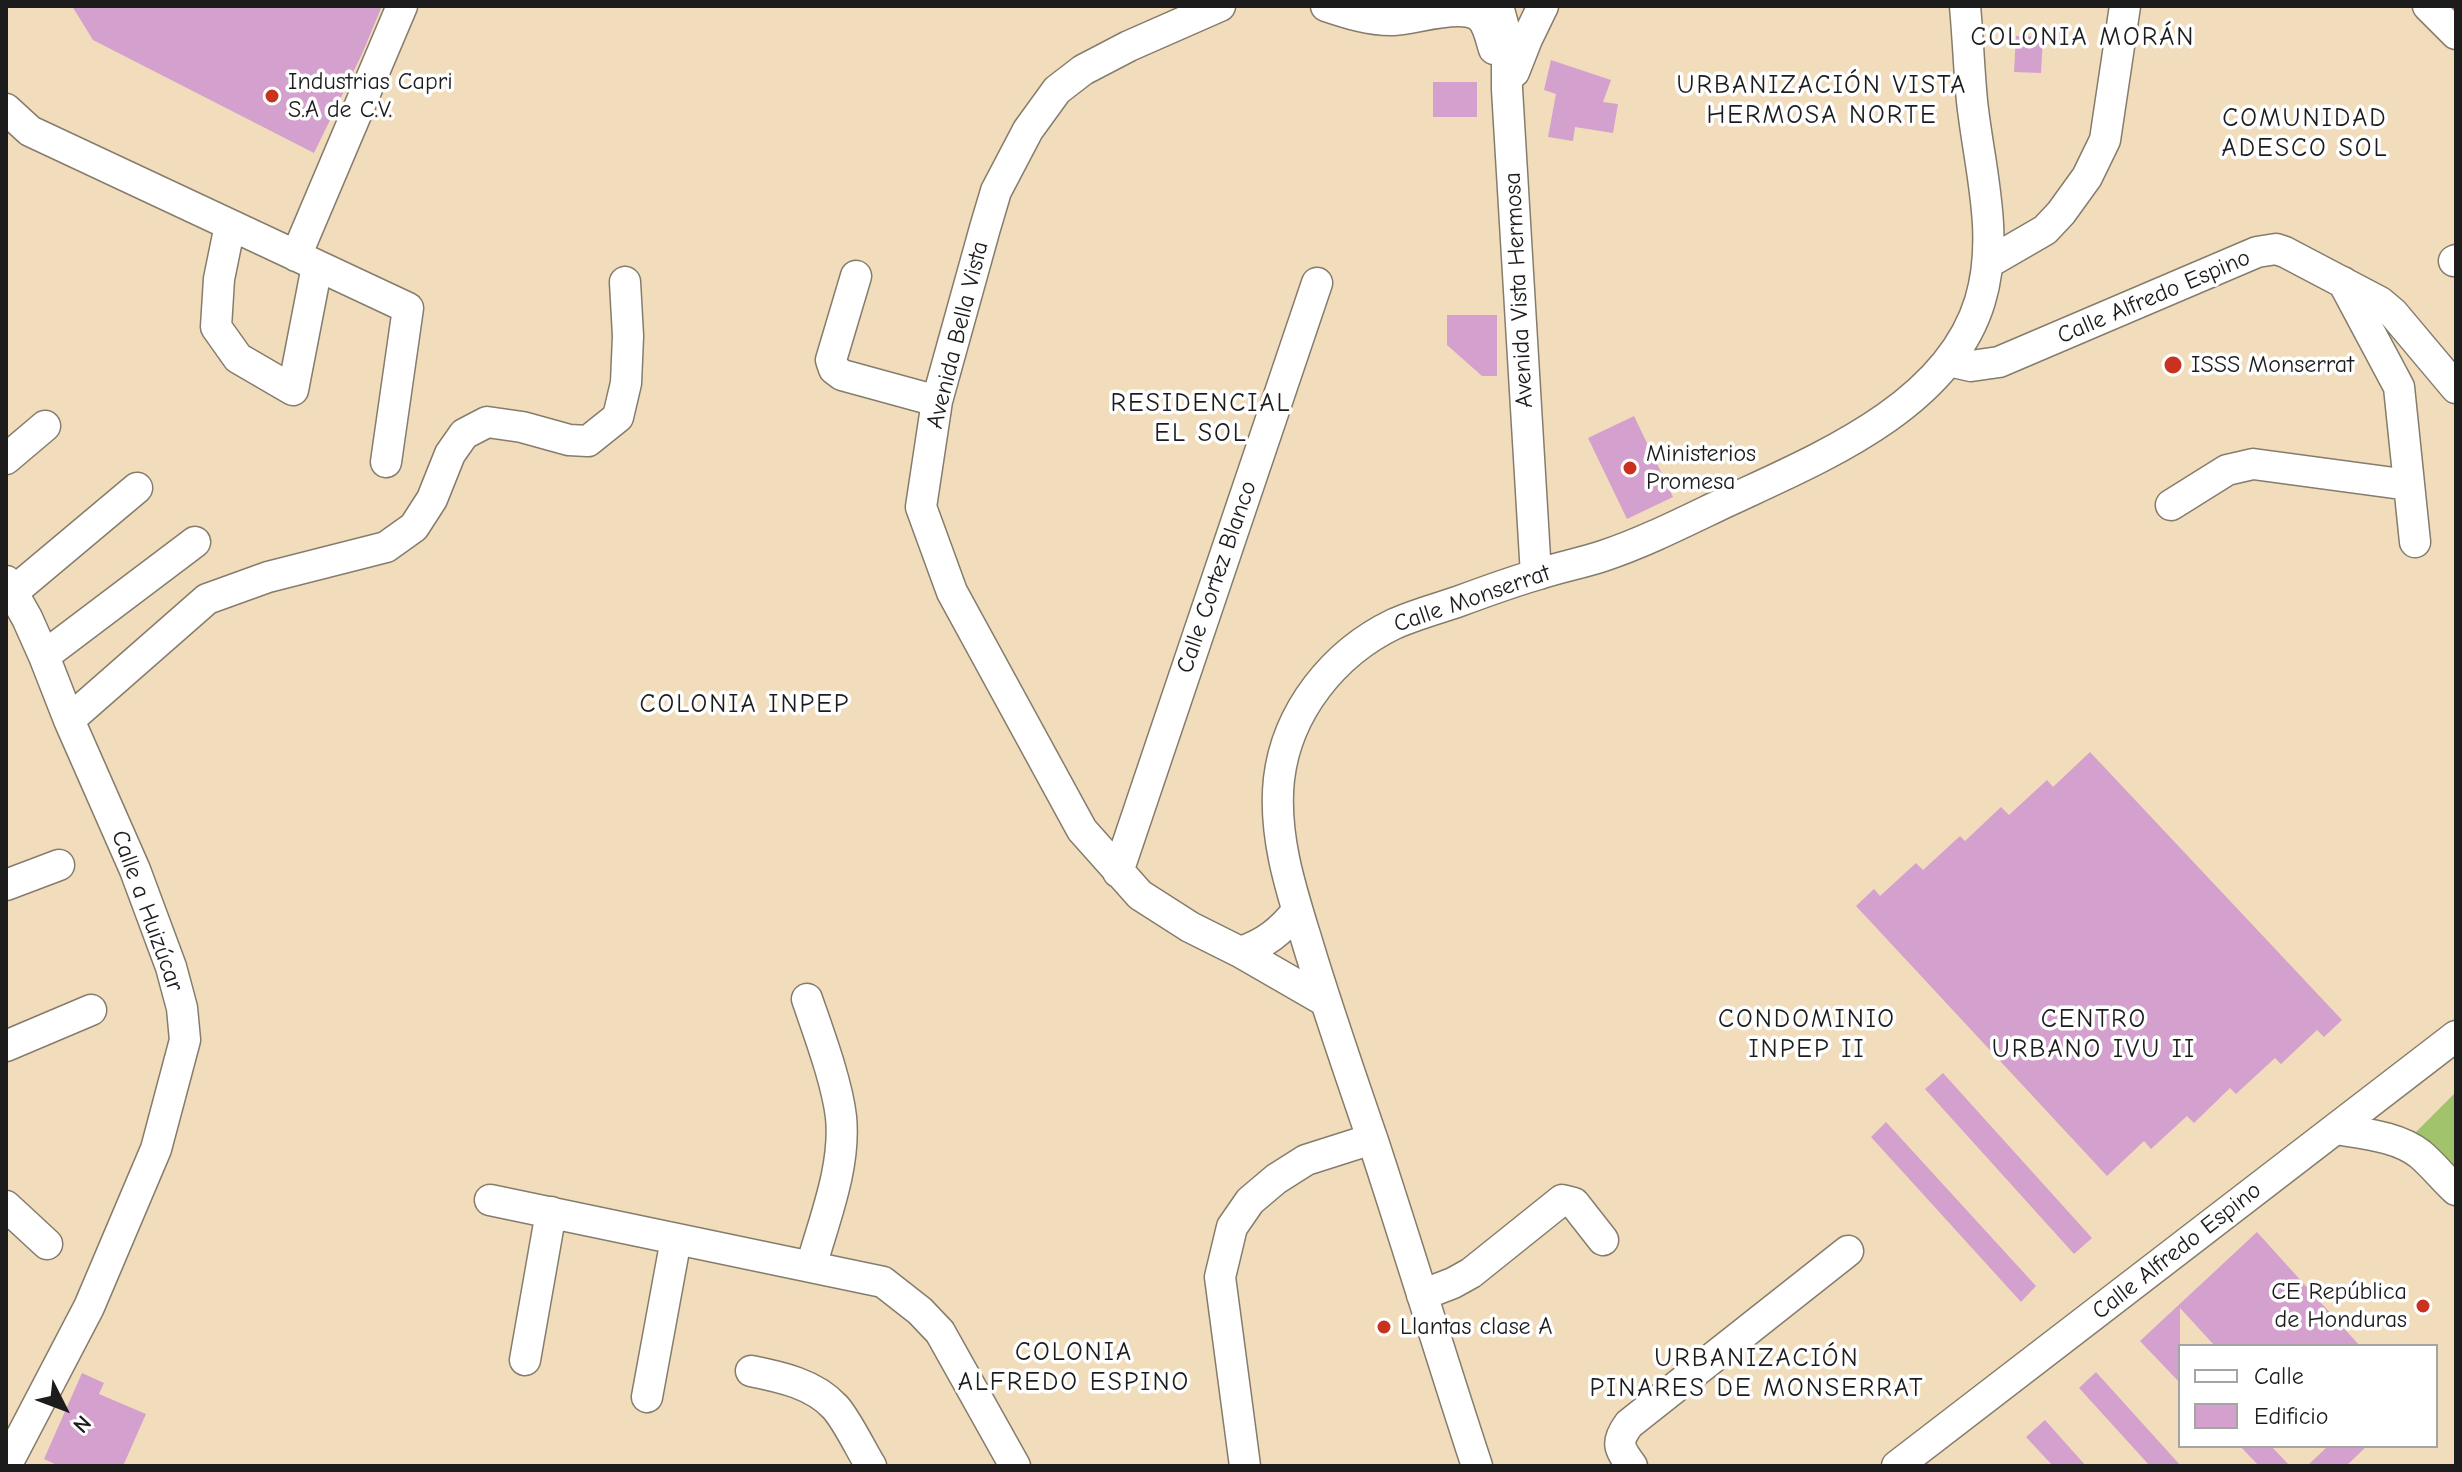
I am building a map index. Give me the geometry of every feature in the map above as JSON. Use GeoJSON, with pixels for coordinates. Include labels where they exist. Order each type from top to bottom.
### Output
{"type":"FeatureCollection","features":[{"type":"Feature","properties":{"kind":"street"},"geometry":{"type":"LineString","coordinates":[[230,225],[219,279],[216,327],[238,358],[293,390],[306,261],[402,6]]}},
{"type":"Feature","properties":{"kind":"street","name":"Avenida Bella Vista"},"geometry":{"type":"LineString","coordinates":[[1220,6],[1100,61],[1069,80],[1044,106],[1028,130],[996,191],[937,401],[921,507],[952,592],[1082,830],[1140,895],[1190,927],[1325,1001]]}},
{"type":"Feature","properties":{"kind":"street"},"geometry":{"type":"LineString","coordinates":[[1326,6],[1365,17],[1393,20],[1459,7],[1471,9],[1483,19],[1507,89]]}},
{"type":"Feature","properties":{"kind":"street","name":"Avenida Vista Hermosa"},"geometry":{"type":"LineString","coordinates":[[1498,6],[1507,39],[1507,89],[1536,575]]}},
{"type":"Feature","properties":{"kind":"street"},"geometry":{"type":"LineString","coordinates":[[1507,89],[1543,6]]}},
{"type":"Feature","properties":{"kind":"street","name":"Calle Monserrat"},"geometry":{"type":"LineString","coordinates":[[1477,1466],[1297,911],[1278,830],[1283,757],[1297,717],[1320,682],[1352,651],[1397,622],[1536,575],[1607,555],[1827,455],[1908,403],[1949,361],[1968,331],[1976,311],[1988,263],[1987,209],[1972,101],[1965,6]]}},
{"type":"Feature","properties":{"kind":"street"},"geometry":{"type":"LineString","coordinates":[[1988,263],[2045,230],[2087,177],[2105,140],[2125,6]]}},
{"type":"Feature","properties":{"kind":"street"},"geometry":{"type":"LineString","coordinates":[[2428,6],[2456,34]]}},
{"type":"Feature","properties":{"kind":"street"},"geometry":{"type":"LineString","coordinates":[[6,109],[30,131],[408,308],[386,462]]}},
{"type":"Feature","properties":{"kind":"street","name":"Calle Alfredo Espino"},"geometry":{"type":"LineString","coordinates":[[1949,361],[1971,366],[1999,362],[2267,250],[2285,252],[2374,298],[2393,313],[2456,388]]}},
{"type":"Feature","properties":{"kind":"street"},"geometry":{"type":"LineString","coordinates":[[856,276],[831,360],[834,369],[842,375],[937,401]]}},
{"type":"Feature","properties":{"kind":"street"},"geometry":{"type":"LineString","coordinates":[[69,720],[207,599],[268,577],[386,547],[414,527],[432,499],[450,454],[464,434],[487,422],[522,427],[569,440],[588,441],[618,417],[626,383],[628,336],[625,282]]}},
{"type":"Feature","properties":{"kind":"street"},"geometry":{"type":"LineString","coordinates":[[2343,282],[2399,387],[2415,542]]}},
{"type":"Feature","properties":{"kind":"street","name":"Calle Cortez Blanco"},"geometry":{"type":"LineString","coordinates":[[1118,872],[1317,283]]}},
{"type":"Feature","properties":{"kind":"street"},"geometry":{"type":"LineString","coordinates":[[6,459],[45,426]]}},
{"type":"Feature","properties":{"kind":"street"},"geometry":{"type":"LineString","coordinates":[[2171,505],[2227,470],[2253,464],[2409,485]]}},
{"type":"Feature","properties":{"kind":"street"},"geometry":{"type":"LineString","coordinates":[[9,587],[137,488]]}},
{"type":"Feature","properties":{"kind":"street"},"geometry":{"type":"LineString","coordinates":[[44,656],[195,542]]}},
{"type":"Feature","properties":{"kind":"street","name":"Calle a Huizúcar"},"geometry":{"type":"LineString","coordinates":[[6,1466],[89,1307],[144,1178],[156,1149],[185,1040],[182,1008],[171,967],[135,870],[44,656],[9,587]]}},
{"type":"Feature","properties":{"kind":"street"},"geometry":{"type":"LineString","coordinates":[[6,885],[59,865]]}},
{"type":"Feature","properties":{"kind":"street"},"geometry":{"type":"LineString","coordinates":[[1240,952],[1273,937],[1297,911]]}},
{"type":"Feature","properties":{"kind":"street"},"geometry":{"type":"LineString","coordinates":[[807,999],[825,1052],[841,1116],[841,1147],[836,1175],[811,1267]]}},
{"type":"Feature","properties":{"kind":"street"},"geometry":{"type":"LineString","coordinates":[[6,1046],[91,1010]]}},
{"type":"Feature","properties":{"kind":"street","name":"Calle Alfredo Espino"},"geometry":{"type":"LineString","coordinates":[[1897,1466],[2456,1036]]}},
{"type":"Feature","properties":{"kind":"street"},"geometry":{"type":"LineString","coordinates":[[2336,1129],[2406,1145],[2420,1154],[2456,1190]]}},
{"type":"Feature","properties":{"kind":"street"},"geometry":{"type":"LineString","coordinates":[[1245,1466],[1220,1277],[1232,1227],[1250,1201],[1306,1160],[1372,1139]]}},
{"type":"Feature","properties":{"kind":"street"},"geometry":{"type":"LineString","coordinates":[[490,1200],[883,1282],[920,1311],[940,1332],[1015,1466]]}},
{"type":"Feature","properties":{"kind":"street"},"geometry":{"type":"LineString","coordinates":[[1422,1295],[1471,1273],[1562,1200],[1574,1203],[1603,1240]]}},
{"type":"Feature","properties":{"kind":"street"},"geometry":{"type":"LineString","coordinates":[[6,1206],[47,1244]]}},
{"type":"Feature","properties":{"kind":"street"},"geometry":{"type":"LineString","coordinates":[[525,1360],[551,1212]]}},
{"type":"Feature","properties":{"kind":"street"},"geometry":{"type":"LineString","coordinates":[[647,1397],[676,1239]]}},
{"type":"Feature","properties":{"kind":"street"},"geometry":{"type":"LineString","coordinates":[[1632,1466],[1619,1445],[1629,1424],[1848,1251]]}},
{"type":"Feature","properties":{"kind":"street"},"geometry":{"type":"LineString","coordinates":[[751,1371],[811,1388],[836,1408],[871,1466]]}},
{"type":"Feature","properties":{"kind":"green space"},"geometry":{"type":"Polygon","coordinates":[[[2456,1092],[2456,1209],[2397,1151],[2456,1092]]]}},
{"type":"Feature","properties":{"kind":"building","name":"Industrias Capri S.A de C.V."},"geometry":{"type":"Polygon","coordinates":[[[72,6],[382,6],[314,153],[93,40],[72,6]]]}},
{"type":"Feature","properties":{"kind":"building"},"geometry":{"type":"Polygon","coordinates":[[[2016,36],[2043,37],[2041,73],[2014,72],[2016,36]]]}},
{"type":"Feature","properties":{"kind":"building"},"geometry":{"type":"Polygon","coordinates":[[[1551,60],[1611,80],[1603,102],[1618,104],[1613,133],[1575,127],[1573,141],[1548,137],[1556,94],[1544,90],[1551,60]]]}},
{"type":"Feature","properties":{"kind":"building"},"geometry":{"type":"Polygon","coordinates":[[[1433,82],[1477,82],[1477,117],[1433,117],[1433,82]]]}},
{"type":"Feature","properties":{"kind":"building"},"geometry":{"type":"Polygon","coordinates":[[[1447,315],[1497,315],[1497,376],[1482,376],[1447,345],[1447,315]]]}},
{"type":"Feature","properties":{"kind":"building","name":"Ministerios Promesa"},"geometry":{"type":"Polygon","coordinates":[[[1634,416],[1673,497],[1627,519],[1588,438],[1634,416]]]}},
{"type":"Feature","properties":{"kind":"building"},"geometry":{"type":"Polygon","coordinates":[[[2090,752],[2342,1020],[2324,1037],[2317,1030],[2281,1064],[2275,1058],[2236,1094],[2230,1088],[2194,1123],[2187,1116],[2151,1149],[2144,1141],[2107,1176],[1856,906],[1874,889],[1880,896],[1916,863],[1923,870],[1960,836],[1965,841],[2001,807],[2009,815],[2047,780],[2053,787],[2090,752]]]}},
{"type":"Feature","properties":{"kind":"building"},"geometry":{"type":"Polygon","coordinates":[[[1943,1073],[2092,1238],[2074,1254],[1925,1089],[1943,1073]]]}},
{"type":"Feature","properties":{"kind":"building"},"geometry":{"type":"Polygon","coordinates":[[[1886,1122],[2036,1286],[2021,1302],[1871,1137],[1886,1122]]]}},
{"type":"Feature","properties":{"kind":"building"},"geometry":{"type":"Polygon","coordinates":[[[2257,1232],[2358,1344],[2213,1344],[2180,1308],[2178,1381],[2140,1341],[2257,1232]]]}},
{"type":"Feature","properties":{"kind":"building"},"geometry":{"type":"Polygon","coordinates":[[[2096,1372],[2181,1466],[2150,1466],[2079,1388],[2096,1372]]]}},
{"type":"Feature","properties":{"kind":"building"},"geometry":{"type":"Polygon","coordinates":[[[82,1373],[104,1383],[99,1394],[146,1414],[123,1466],[59,1466],[44,1459],[82,1373]]]}},
{"type":"Feature","properties":{"kind":"building"},"geometry":{"type":"Polygon","coordinates":[[[2045,1420],[2086,1466],[2053,1466],[2026,1437],[2045,1420]]]}},
{"type":"Feature","properties":{"kind":"building"},"geometry":{"type":"Polygon","coordinates":[[[2242,1448],[2273,1448],[2290,1466],[2259,1466],[2242,1448]]]}},
{"type":"Feature","properties":{"kind":"building"},"geometry":{"type":"Polygon","coordinates":[[[2326,1448],[2365,1448],[2346,1466],[2307,1466],[2326,1448]]]}},
{"type":"Feature","properties":{"kind":"place","name":"Industrias Capri S.A de C.V."},"geometry":{"type":"Point","coordinates":[272,96]}},
{"type":"Feature","properties":{"kind":"place","name":"ISSS Monserrat"},"geometry":{"type":"Point","coordinates":[2173,365]}},
{"type":"Feature","properties":{"kind":"place","name":"Ministerios Promesa"},"geometry":{"type":"Point","coordinates":[1630,468]}},
{"type":"Feature","properties":{"kind":"place","name":"CE República de Honduras"},"geometry":{"type":"Point","coordinates":[2423,1306]}},
{"type":"Feature","properties":{"kind":"place","name":"Llantas clase A"},"geometry":{"type":"Point","coordinates":[1384,1327]}},
{"type":"Feature","properties":{"kind":"district","name":"COLONIA MORÁN"},"geometry":{"type":"Point","coordinates":[2083,38]}},
{"type":"Feature","properties":{"kind":"district","name":"URBANIZACIÓN VISTA HERMOSA NORTE"},"geometry":{"type":"Point","coordinates":[1822,101]}},
{"type":"Feature","properties":{"kind":"district","name":"COMUNIDAD ADESCO SOL"},"geometry":{"type":"Point","coordinates":[2305,134]}},
{"type":"Feature","properties":{"kind":"district","name":"RESIDENCIAL EL SOL"},"geometry":{"type":"Point","coordinates":[1201,419]}},
{"type":"Feature","properties":{"kind":"district","name":"COLONIA INPEP"},"geometry":{"type":"Point","coordinates":[745,705]}},
{"type":"Feature","properties":{"kind":"district","name":"CONDOMINIO INPEP II"},"geometry":{"type":"Point","coordinates":[1807,1035]}},
{"type":"Feature","properties":{"kind":"district","name":"CENTRO URBANO IVU II"},"geometry":{"type":"Point","coordinates":[2094,1035]}},
{"type":"Feature","properties":{"kind":"district","name":"COLONIA ALFREDO ESPINO"},"geometry":{"type":"Point","coordinates":[1074,1368]}},
{"type":"Feature","properties":{"kind":"district","name":"URBANIZACIÓN PINARES DE MONSERRAT"},"geometry":{"type":"Point","coordinates":[1757,1374]}}]}
